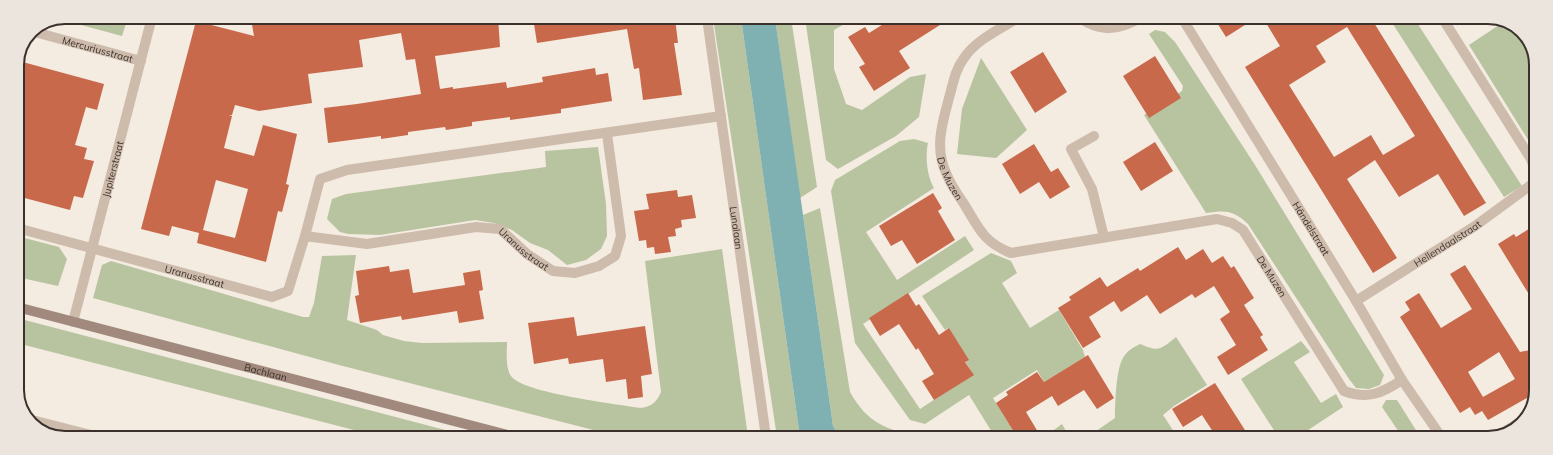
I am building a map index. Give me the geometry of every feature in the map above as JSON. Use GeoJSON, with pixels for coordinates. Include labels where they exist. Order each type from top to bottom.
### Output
{"type":"FeatureCollection","features":[{"type":"Feature","properties":{"kind":"main road","name":"Bachlaan"},"geometry":{"type":"LineString","coordinates":[[24,308],[492,431]]}},
{"type":"Feature","properties":{"kind":"street","name":"Jupiterstraat"},"geometry":{"type":"LineString","coordinates":[[73,322],[150,24]]}},
{"type":"Feature","properties":{"kind":"street","name":"Lunalaan"},"geometry":{"type":"LineString","coordinates":[[708,24],[765,431]]}},
{"type":"Feature","properties":{"kind":"street","name":"De Muzen"},"geometry":{"type":"LineString","coordinates":[[1009,24],[972,49],[964,58],[957,70],[940,133],[940,150],[944,170],[982,235],[998,248],[1011,253],[1217,219],[1232,223],[1243,230],[1344,391],[1355,395],[1370,395],[1386,391],[1402,380]]}},
{"type":"Feature","properties":{"kind":"street"},"geometry":{"type":"LineString","coordinates":[[1089,24],[1100,28],[1118,28],[1127,24]]}},
{"type":"Feature","properties":{"kind":"street","name":"Händelstraat"},"geometry":{"type":"LineString","coordinates":[[1186,24],[1356,301],[1402,380],[1437,431]]}},
{"type":"Feature","properties":{"kind":"street"},"geometry":{"type":"LineString","coordinates":[[1447,24],[1529,156]]}},
{"type":"Feature","properties":{"kind":"street","name":"Mercuriusstraat"},"geometry":{"type":"LineString","coordinates":[[39,33],[141,61]]}},
{"type":"Feature","properties":{"kind":"street","name":"Uranusstraat"},"geometry":{"type":"LineString","coordinates":[[92,248],[272,297],[288,291],[305,236],[320,179],[347,170],[607,134],[721,116]]}},
{"type":"Feature","properties":{"kind":"street","name":"Uranusstraat"},"geometry":{"type":"LineString","coordinates":[[305,236],[367,244],[476,227],[500,229],[527,254],[553,271],[575,273],[599,266],[615,256],[621,236],[607,134]]}},
{"type":"Feature","properties":{"kind":"street"},"geometry":{"type":"LineString","coordinates":[[1094,136],[1071,149],[1092,189],[1104,237]]}},
{"type":"Feature","properties":{"kind":"street","name":"Hellendaalstraat"},"geometry":{"type":"LineString","coordinates":[[1356,301],[1475,226],[1529,186]]}},
{"type":"Feature","properties":{"kind":"street"},"geometry":{"type":"LineString","coordinates":[[24,230],[92,248]]}},
{"type":"Feature","properties":{"kind":"street"},"geometry":{"type":"LineString","coordinates":[[39,422],[75,431]]}},
{"type":"Feature","properties":{"kind":"green space"},"geometry":{"type":"Polygon","coordinates":[[[78,24],[126,24],[122,36],[78,24]]]}},
{"type":"Feature","properties":{"kind":"green space"},"geometry":{"type":"Polygon","coordinates":[[[714,24],[742,24],[799,431],[776,431],[714,24]]]}},
{"type":"Feature","properties":{"kind":"green space"},"geometry":{"type":"Polygon","coordinates":[[[776,24],[792,24],[817,187],[800,198],[776,24]]]}},
{"type":"Feature","properties":{"kind":"green space"},"geometry":{"type":"Polygon","coordinates":[[[806,24],[844,24],[834,30],[834,69],[846,104],[862,110],[910,77],[926,74],[919,117],[896,136],[838,169],[826,160],[806,24]]]}},
{"type":"Feature","properties":{"kind":"green space"},"geometry":{"type":"Polygon","coordinates":[[[1393,24],[1418,24],[1522,186],[1504,197],[1393,24]]]}},
{"type":"Feature","properties":{"kind":"green space"},"geometry":{"type":"Polygon","coordinates":[[[1499,25],[1511,31],[1522,42],[1528,54],[1529,62],[1529,141],[1469,45],[1499,25]]]}},
{"type":"Feature","properties":{"kind":"green space"},"geometry":{"type":"Polygon","coordinates":[[[1155,30],[1165,32],[1175,42],[1255,165],[1384,375],[1380,385],[1369,389],[1356,388],[1248,224],[1243,219],[1224,211],[1206,213],[1144,115],[1182,91],[1183,86],[1149,34],[1155,30]]]}},
{"type":"Feature","properties":{"kind":"green space"},"geometry":{"type":"Polygon","coordinates":[[[981,58],[1027,130],[996,158],[957,154],[962,109],[981,58]]]}},
{"type":"Feature","properties":{"kind":"green space"},"geometry":{"type":"Polygon","coordinates":[[[914,139],[928,143],[927,166],[934,188],[866,232],[897,280],[965,236],[974,250],[863,324],[920,409],[973,374],[957,348],[960,346],[948,328],[945,330],[922,296],[991,253],[1011,261],[1017,273],[1002,283],[1030,328],[1059,310],[1083,350],[1085,357],[1044,382],[1037,370],[993,398],[1013,431],[991,431],[969,395],[925,424],[910,420],[855,343],[831,191],[835,180],[900,141],[914,139]]]}},
{"type":"Feature","properties":{"kind":"green space"},"geometry":{"type":"Polygon","coordinates":[[[598,147],[606,204],[607,236],[601,249],[586,260],[567,265],[548,250],[530,243],[512,230],[494,223],[475,220],[380,235],[348,234],[340,232],[327,219],[332,199],[346,194],[546,167],[545,151],[598,147]]]}},
{"type":"Feature","properties":{"kind":"green space"},"geometry":{"type":"Polygon","coordinates":[[[820,208],[850,392],[857,403],[871,418],[879,424],[897,431],[836,431],[833,426],[803,215],[820,208]]]}},
{"type":"Feature","properties":{"kind":"green space"},"geometry":{"type":"Polygon","coordinates":[[[24,238],[59,247],[67,259],[58,286],[24,279],[24,238]]]}},
{"type":"Feature","properties":{"kind":"green space"},"geometry":{"type":"Polygon","coordinates":[[[722,249],[747,431],[598,431],[339,365],[93,298],[102,265],[111,261],[303,317],[309,317],[314,303],[322,256],[356,255],[347,320],[377,330],[383,335],[404,341],[422,343],[507,342],[509,372],[511,376],[519,382],[551,393],[640,408],[653,403],[658,399],[661,392],[645,261],[722,249]]]}},
{"type":"Feature","properties":{"kind":"green space"},"geometry":{"type":"Polygon","coordinates":[[[24,320],[449,431],[358,431],[24,345],[24,320]]]}},
{"type":"Feature","properties":{"kind":"green space"},"geometry":{"type":"Polygon","coordinates":[[[1176,337],[1207,385],[1174,406],[1163,415],[1173,431],[1096,431],[1115,418],[1117,378],[1121,363],[1126,353],[1140,344],[1156,349],[1166,345],[1176,337]]]}},
{"type":"Feature","properties":{"kind":"green space"},"geometry":{"type":"Polygon","coordinates":[[[1301,341],[1310,352],[1294,362],[1321,403],[1336,394],[1343,407],[1307,431],[1274,431],[1241,379],[1301,341]]]}},
{"type":"Feature","properties":{"kind":"green space"},"geometry":{"type":"Polygon","coordinates":[[[1386,400],[1397,400],[1417,431],[1398,431],[1382,407],[1386,400]]]}},
{"type":"Feature","properties":{"kind":"green space"},"geometry":{"type":"Polygon","coordinates":[[[1062,424],[1066,431],[1052,431],[1062,424]]]}},
{"type":"Feature","properties":{"kind":"water"},"geometry":{"type":"Polygon","coordinates":[[[742,24],[776,24],[833,426],[836,431],[799,431],[742,24]]]}},
{"type":"Feature","properties":{"kind":"building"},"geometry":{"type":"Polygon","coordinates":[[[195,24],[208,24],[254,36],[252,24],[498,24],[500,47],[435,56],[440,89],[453,87],[453,89],[506,82],[507,88],[543,82],[542,77],[595,68],[596,75],[608,73],[612,101],[561,109],[561,113],[510,120],[510,117],[472,122],[472,126],[446,130],[445,127],[408,132],[408,135],[381,139],[381,136],[328,143],[324,108],[421,94],[415,59],[406,60],[401,33],[359,40],[363,67],[308,74],[312,103],[259,111],[235,105],[232,115],[229,116],[232,116],[224,148],[254,156],[263,125],[297,134],[286,184],[289,185],[282,212],[278,211],[266,262],[197,243],[199,233],[172,226],[169,236],[141,229],[195,24]],[[216,180],[203,230],[235,238],[248,189],[216,180]]]}},
{"type":"Feature","properties":{"kind":"building"},"geometry":{"type":"Polygon","coordinates":[[[534,24],[676,24],[678,43],[674,43],[682,95],[643,100],[639,68],[634,69],[627,29],[537,43],[534,24]]]}},
{"type":"Feature","properties":{"kind":"building"},"geometry":{"type":"Polygon","coordinates":[[[883,24],[942,24],[899,51],[910,68],[874,91],[859,67],[865,64],[848,37],[865,27],[869,33],[883,24]]]}},
{"type":"Feature","properties":{"kind":"building"},"geometry":{"type":"Polygon","coordinates":[[[1218,24],[1247,24],[1226,37],[1218,24]]]}},
{"type":"Feature","properties":{"kind":"building"},"geometry":{"type":"Polygon","coordinates":[[[1267,24],[1375,24],[1486,203],[1464,216],[1438,174],[1399,197],[1375,160],[1347,179],[1397,258],[1373,273],[1245,67],[1280,46],[1267,24]],[[1347,27],[1316,46],[1326,62],[1289,85],[1334,157],[1371,135],[1383,155],[1415,136],[1347,27]]]}},
{"type":"Feature","properties":{"kind":"building"},"geometry":{"type":"Polygon","coordinates":[[[1043,52],[1067,92],[1035,113],[1010,72],[1043,52]]]}},
{"type":"Feature","properties":{"kind":"building"},"geometry":{"type":"Polygon","coordinates":[[[1155,56],[1181,98],[1149,118],[1123,76],[1155,56]]]}},
{"type":"Feature","properties":{"kind":"building"},"geometry":{"type":"Polygon","coordinates":[[[24,62],[104,84],[97,110],[86,107],[75,145],[87,148],[84,159],[94,161],[83,198],[74,196],[70,210],[24,198],[24,62]]]}},
{"type":"Feature","properties":{"kind":"building"},"geometry":{"type":"Polygon","coordinates":[[[1155,142],[1173,171],[1141,191],[1123,162],[1155,142]]]}},
{"type":"Feature","properties":{"kind":"building"},"geometry":{"type":"Polygon","coordinates":[[[1034,144],[1051,172],[1058,168],[1070,187],[1050,199],[1039,182],[1020,194],[1002,164],[1034,144]]]}},
{"type":"Feature","properties":{"kind":"building"},"geometry":{"type":"Polygon","coordinates":[[[677,190],[678,197],[692,195],[696,218],[681,220],[682,227],[675,229],[676,236],[668,237],[671,252],[655,254],[654,247],[647,248],[646,240],[639,241],[634,211],[649,209],[646,194],[677,190]]]}},
{"type":"Feature","properties":{"kind":"building"},"geometry":{"type":"Polygon","coordinates":[[[933,193],[942,208],[938,211],[955,240],[917,264],[902,240],[891,246],[879,226],[933,193]]]}},
{"type":"Feature","properties":{"kind":"building"},"geometry":{"type":"Polygon","coordinates":[[[1529,229],[1529,294],[1498,244],[1514,234],[1516,237],[1529,229]]]}},
{"type":"Feature","properties":{"kind":"building"},"geometry":{"type":"Polygon","coordinates":[[[1178,247],[1186,260],[1203,249],[1212,263],[1223,256],[1231,268],[1234,266],[1254,298],[1244,305],[1263,335],[1260,337],[1268,350],[1228,375],[1217,357],[1236,345],[1220,319],[1230,312],[1214,286],[1195,298],[1192,294],[1160,314],[1147,295],[1121,312],[1114,301],[1089,317],[1101,337],[1083,348],[1058,308],[1071,300],[1069,297],[1100,277],[1107,287],[1138,268],[1140,271],[1178,247]]]}},
{"type":"Feature","properties":{"kind":"building"},"geometry":{"type":"Polygon","coordinates":[[[1465,265],[1520,352],[1529,350],[1529,397],[1488,420],[1482,411],[1475,415],[1470,407],[1460,413],[1400,317],[1410,310],[1405,302],[1419,293],[1441,328],[1472,309],[1450,274],[1465,265]],[[1499,352],[1468,372],[1483,397],[1515,379],[1499,352]]]}},
{"type":"Feature","properties":{"kind":"building"},"geometry":{"type":"Polygon","coordinates":[[[389,266],[390,272],[409,269],[413,293],[465,285],[463,273],[480,270],[483,290],[479,291],[484,319],[459,323],[457,311],[402,320],[401,316],[360,323],[355,296],[359,295],[356,271],[389,266]]]}},
{"type":"Feature","properties":{"kind":"building"},"geometry":{"type":"Polygon","coordinates":[[[908,293],[916,306],[919,304],[939,335],[949,328],[969,360],[965,362],[974,375],[934,400],[922,381],[934,374],[918,348],[916,350],[899,324],[880,336],[869,318],[908,293]]]}},
{"type":"Feature","properties":{"kind":"building"},"geometry":{"type":"Polygon","coordinates":[[[574,317],[577,336],[645,326],[652,374],[641,376],[643,397],[628,399],[626,379],[606,382],[603,359],[569,364],[568,358],[534,364],[528,323],[574,317]]]}},
{"type":"Feature","properties":{"kind":"building"},"geometry":{"type":"Polygon","coordinates":[[[1088,355],[1114,398],[1097,409],[1084,390],[1058,406],[1052,396],[1026,412],[1037,431],[1013,431],[996,403],[1008,395],[1006,392],[1037,372],[1044,382],[1088,355]]]}},
{"type":"Feature","properties":{"kind":"building"},"geometry":{"type":"Polygon","coordinates":[[[1215,383],[1246,431],[1212,431],[1202,415],[1183,427],[1172,409],[1215,383]]]}}]}
